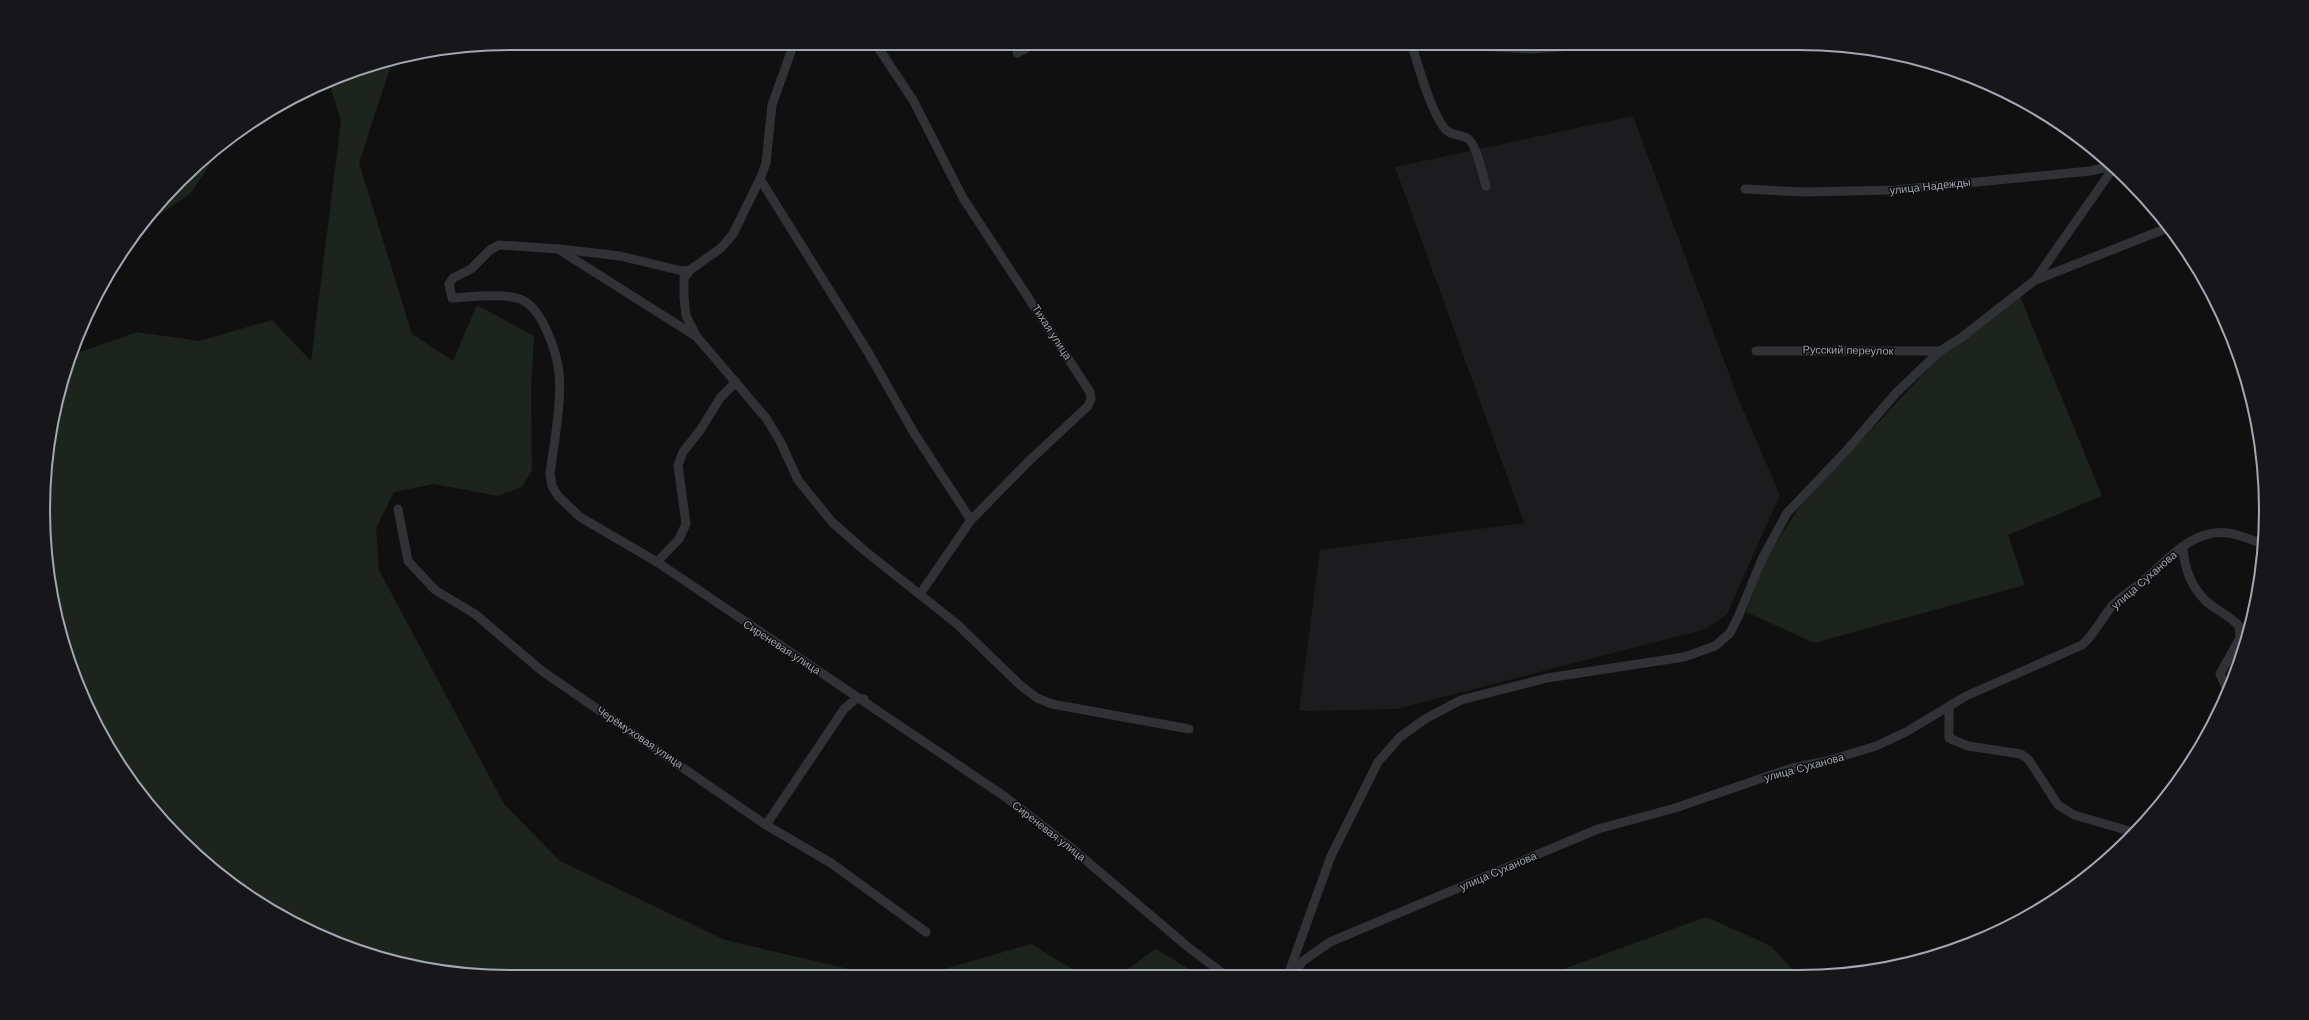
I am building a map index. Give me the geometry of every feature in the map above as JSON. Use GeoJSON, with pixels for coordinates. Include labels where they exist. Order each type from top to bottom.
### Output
{"type":"FeatureCollection","features":[{"type":"Feature","properties":{"kind":"street"},"geometry":{"type":"LineString","coordinates":[[792,50],[772,105],[766,163],[760,179],[733,234],[721,248],[690,270],[684,278],[686,316],[697,337],[766,418],[780,441],[798,480],[832,522],[957,624],[1020,685],[1037,698],[1052,704],[1189,729]]}},
{"type":"Feature","properties":{"kind":"street","name":"Тихая улица"},"geometry":{"type":"LineString","coordinates":[[880,50],[913,100],[963,198],[1090,392],[1091,399],[1088,406],[1030,460],[971,520],[920,594]]}},
{"type":"Feature","properties":{"kind":"street"},"geometry":{"type":"LineString","coordinates":[[1017,54],[1024,50]]}},
{"type":"Feature","properties":{"kind":"street"},"geometry":{"type":"LineString","coordinates":[[1414,50],[1436,112],[1445,130],[1455,135],[1468,138],[1474,144],[1486,186]]}},
{"type":"Feature","properties":{"kind":"street","name":"улица Надежды"},"geometry":{"type":"LineString","coordinates":[[1745,190],[1803,192],[1895,190],[2090,171],[2106,168]]}},
{"type":"Feature","properties":{"kind":"street"},"geometry":{"type":"LineString","coordinates":[[2035,280],[2110,172]]}},
{"type":"Feature","properties":{"kind":"street"},"geometry":{"type":"LineString","coordinates":[[760,179],[868,352],[914,434],[971,520]]}},
{"type":"Feature","properties":{"kind":"street"},"geometry":{"type":"LineString","coordinates":[[1290,970],[1331,856],[1378,762],[1400,737],[1424,719],[1461,700],[1547,678],[1684,657],[1715,646],[1730,633],[1740,615],[1763,557],[1787,513],[1846,450],[1896,393],[1940,351],[1969,332],[2035,280],[2164,230]]}},
{"type":"Feature","properties":{"kind":"street","name":"Сиреневая улица"},"geometry":{"type":"LineString","coordinates":[[558,249],[499,246],[490,250],[471,268],[453,278],[449,284],[452,298],[512,298],[523,300],[538,312],[549,337],[559,373],[550,473],[552,486],[558,496],[580,517],[657,562],[864,699],[1004,796],[1069,846],[1188,947],[1218,970]]}},
{"type":"Feature","properties":{"kind":"street"},"geometry":{"type":"LineString","coordinates":[[558,249],[620,256],[682,271],[690,270]]}},
{"type":"Feature","properties":{"kind":"street"},"geometry":{"type":"LineString","coordinates":[[558,249],[697,337]]}},
{"type":"Feature","properties":{"kind":"street","name":"Русский переулок"},"geometry":{"type":"LineString","coordinates":[[1756,351],[1940,351]]}},
{"type":"Feature","properties":{"kind":"street"},"geometry":{"type":"LineString","coordinates":[[657,562],[679,539],[686,524],[678,465],[683,452],[701,429],[720,398],[736,382]]}},
{"type":"Feature","properties":{"kind":"street","name":"Черёмуховая улица"},"geometry":{"type":"LineString","coordinates":[[398,509],[408,561],[435,590],[475,614],[542,671],[766,825],[831,863],[926,932]]}},
{"type":"Feature","properties":{"kind":"street","name":"улица Суханова"},"geometry":{"type":"LineString","coordinates":[[1297,970],[1303,961],[1330,942],[1598,829],[1675,808],[1792,768],[1827,761],[1876,746],[1906,732],[1966,696],[2082,645],[2091,637],[2113,605],[2183,547],[2200,537],[2219,533],[2238,535],[2258,542]]}},
{"type":"Feature","properties":{"kind":"street"},"geometry":{"type":"LineString","coordinates":[[2183,547],[2184,563],[2197,590],[2207,601],[2239,626],[2240,638],[2220,674],[2225,684]]}},
{"type":"Feature","properties":{"kind":"street"},"geometry":{"type":"LineString","coordinates":[[766,825],[844,709],[857,698],[864,699]]}},
{"type":"Feature","properties":{"kind":"street"},"geometry":{"type":"LineString","coordinates":[[1949,707],[1949,738],[1968,746],[2021,754],[2029,760],[2058,805],[2074,815],[2128,831]]}},
{"type":"Feature","properties":{"kind":"shaded area"},"geometry":{"type":"Polygon","coordinates":[[[391,66],[359,163],[412,334],[453,361],[477,305],[534,336],[531,387],[532,470],[522,487],[498,496],[434,484],[394,492],[376,528],[379,570],[504,804],[560,861],[725,940],[853,970],[480,969],[420,961],[362,946],[307,923],[254,892],[230,875],[207,856],[164,813],[145,790],[112,740],[97,713],[74,658],[59,600],[54,570],[50,510],[51,480],[59,420],[74,362],[78,353],[137,332],[199,341],[272,320],[311,361],[341,121],[330,87],[362,74],[391,66]]]}},
{"type":"Feature","properties":{"kind":"shaded area"},"geometry":{"type":"Polygon","coordinates":[[[1633,116],[1738,398],[1780,495],[1727,614],[1706,629],[1397,709],[1299,711],[1320,550],[1524,523],[1395,167],[1633,116]]]}},
{"type":"Feature","properties":{"kind":"shaded area"},"geometry":{"type":"Polygon","coordinates":[[[215,158],[190,194],[155,218],[185,185],[215,158]]]}},
{"type":"Feature","properties":{"kind":"shaded area"},"geometry":{"type":"Polygon","coordinates":[[[2020,296],[2102,496],[2008,535],[2025,585],[1814,643],[1746,612],[1767,557],[1800,506],[1942,354],[2020,296]]]}},
{"type":"Feature","properties":{"kind":"shaded area"},"geometry":{"type":"Polygon","coordinates":[[[1706,917],[1771,946],[1793,970],[1561,970],[1706,917]]]}},
{"type":"Feature","properties":{"kind":"shaded area"},"geometry":{"type":"Polygon","coordinates":[[[1031,944],[1074,970],[941,970],[1031,944]]]}},
{"type":"Feature","properties":{"kind":"shaded area"},"geometry":{"type":"Polygon","coordinates":[[[1156,949],[1191,970],[1127,970],[1156,949]]]}}]}
